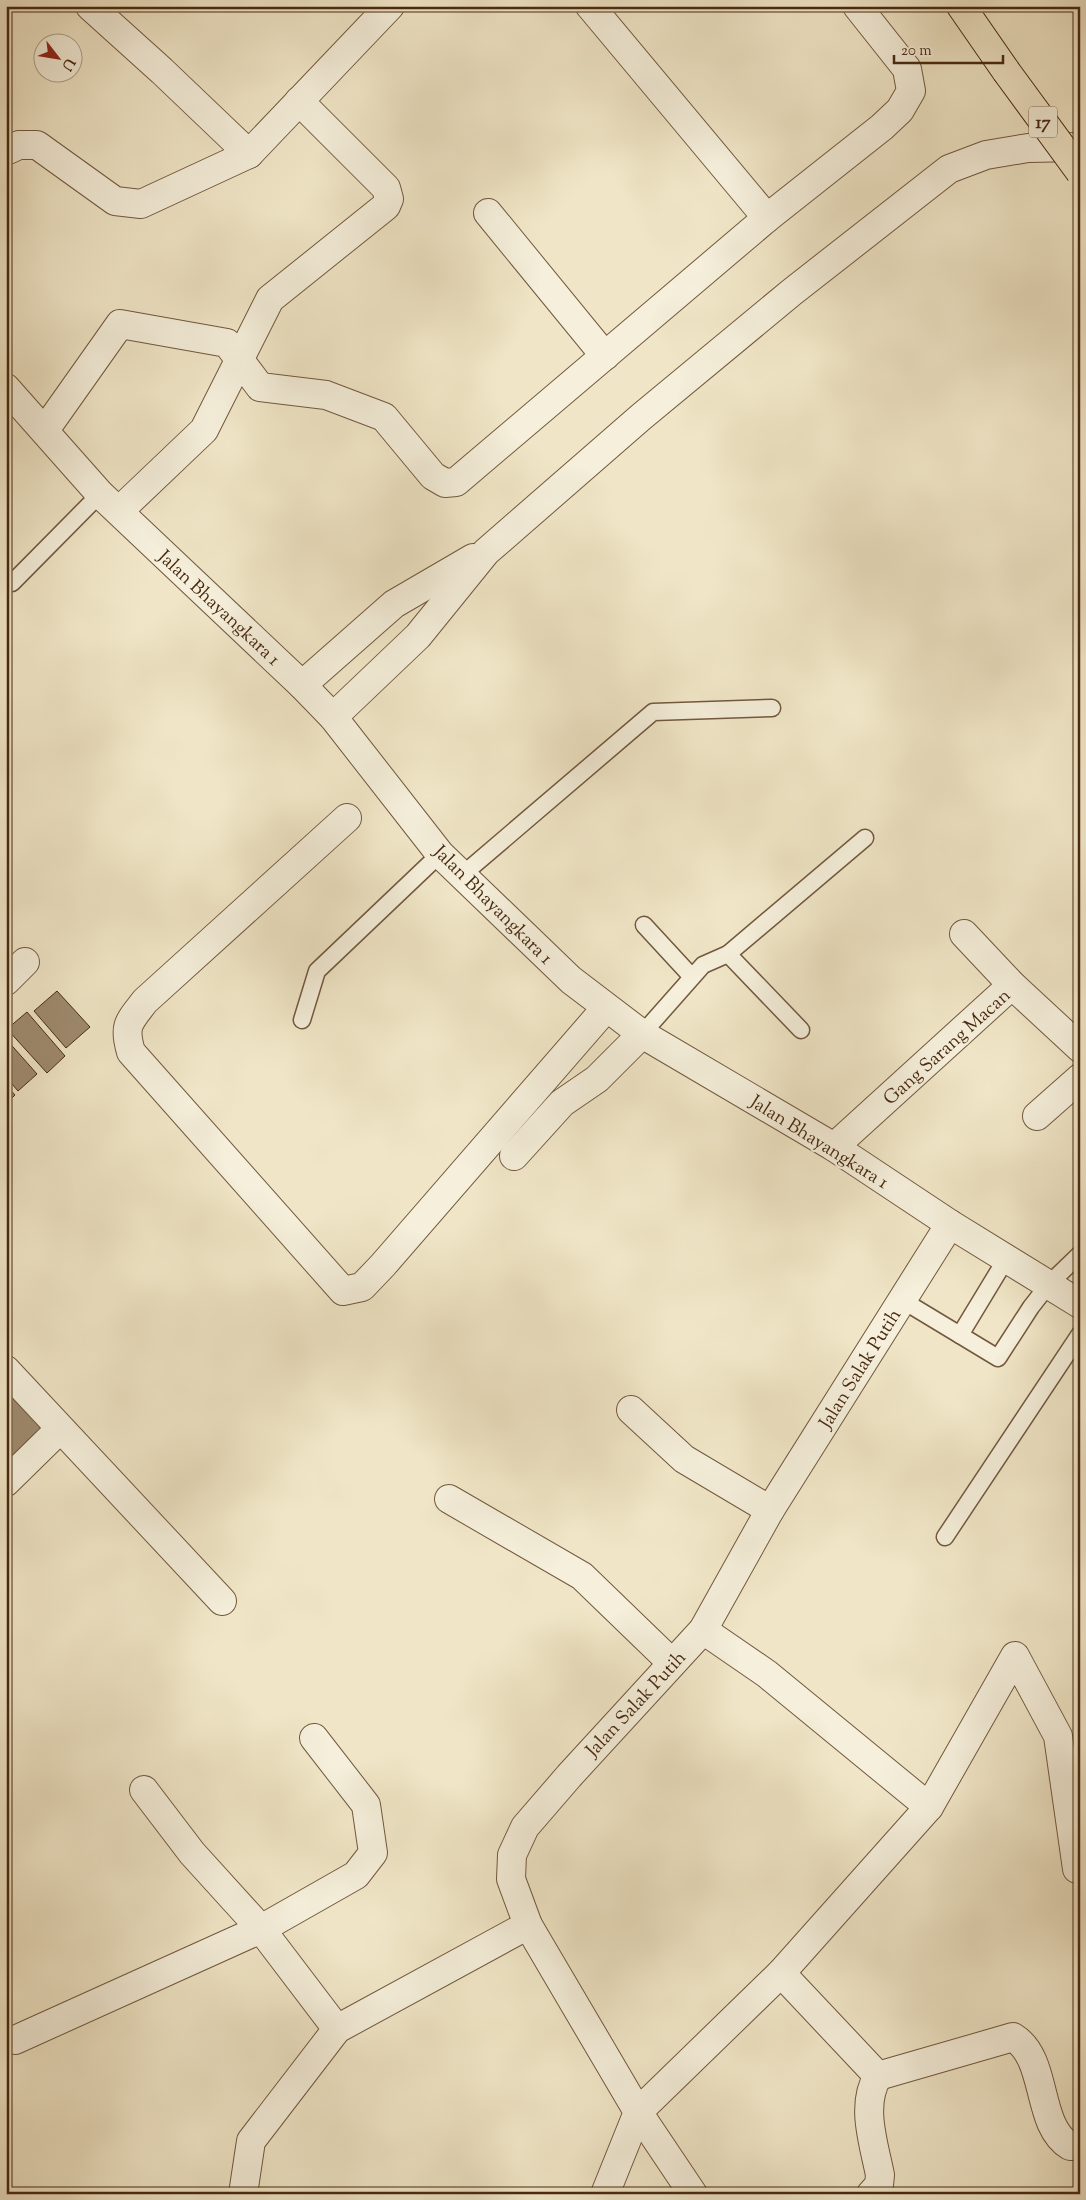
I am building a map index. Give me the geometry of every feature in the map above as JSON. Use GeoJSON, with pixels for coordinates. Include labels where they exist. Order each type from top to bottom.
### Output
{"type":"FeatureCollection","features":[{"type":"Feature","properties":{"kind":"highway","name":"17"},"geometry":{"type":"LineString","coordinates":[[961,6],[1080,172]]}},
{"type":"Feature","properties":{"kind":"street"},"geometry":{"type":"LineString","coordinates":[[90,6],[162,70],[249,154]]}},
{"type":"Feature","properties":{"kind":"street"},"geometry":{"type":"LineString","coordinates":[[6,151],[19,145],[37,145],[115,201],[141,204],[249,154],[390,6]]}},
{"type":"Feature","properties":{"kind":"street"},"geometry":{"type":"LineString","coordinates":[[590,6],[767,218]]}},
{"type":"Feature","properties":{"kind":"street"},"geometry":{"type":"LineString","coordinates":[[45,430],[120,324],[227,343],[260,387],[326,395],[384,417],[433,476],[445,483],[456,482],[767,218],[882,127],[900,110],[911,92],[907,69],[857,6]]}},
{"type":"Feature","properties":{"kind":"street"},"geometry":{"type":"LineString","coordinates":[[109,503],[204,430],[270,299],[386,206],[389,199],[386,188],[299,101]]}},
{"type":"Feature","properties":{"kind":"street"},"geometry":{"type":"LineString","coordinates":[[333,717],[418,636],[486,552],[641,417],[792,292],[950,169],[986,155],[1028,148],[1080,147]]}},
{"type":"Feature","properties":{"kind":"street"},"geometry":{"type":"LineString","coordinates":[[488,214],[605,356]]}},
{"type":"Feature","properties":{"kind":"street","name":"Jalan Bhayangkara 1"},"geometry":{"type":"LineString","coordinates":[[6,388],[109,503],[302,685],[333,717],[440,854],[571,980],[642,1034],[834,1147],[950,1224],[1080,1304]]}},
{"type":"Feature","properties":{"kind":"street"},"geometry":{"type":"LineString","coordinates":[[302,685],[394,604],[486,552]]}},
{"type":"Feature","properties":{"kind":"street"},"geometry":{"type":"LineString","coordinates":[[347,818],[145,1001],[132,1018],[126,1033],[131,1052],[342,1291],[362,1287],[606,1008]]}},
{"type":"Feature","properties":{"kind":"street"},"geometry":{"type":"LineString","coordinates":[[964,934],[1012,985]]}},
{"type":"Feature","properties":{"kind":"street","name":"Gang Sarang Macan"},"geometry":{"type":"LineString","coordinates":[[834,1147],[1012,985],[1080,1048]]}},
{"type":"Feature","properties":{"kind":"street"},"geometry":{"type":"LineString","coordinates":[[514,1156],[562,1103],[597,1079],[642,1034]]}},
{"type":"Feature","properties":{"kind":"street"},"geometry":{"type":"LineString","coordinates":[[1037,1116],[1080,1078]]}},
{"type":"Feature","properties":{"kind":"street","name":"Jalan Salak Putih"},"geometry":{"type":"LineString","coordinates":[[693,2194],[638,2112],[528,1924],[511,1879],[512,1855],[525,1827],[672,1662],[703,1630],[770,1510],[950,1224]]}},
{"type":"Feature","properties":{"kind":"street"},"geometry":{"type":"LineString","coordinates":[[6,1370],[222,1601]]}},
{"type":"Feature","properties":{"kind":"street"},"geometry":{"type":"LineString","coordinates":[[631,1410],[684,1459],[770,1510]]}},
{"type":"Feature","properties":{"kind":"street"},"geometry":{"type":"LineString","coordinates":[[6,1482],[60,1429]]}},
{"type":"Feature","properties":{"kind":"street"},"geometry":{"type":"LineString","coordinates":[[449,1499],[582,1576],[672,1662]]}},
{"type":"Feature","properties":{"kind":"street"},"geometry":{"type":"LineString","coordinates":[[703,1630],[767,1674],[929,1807]]}},
{"type":"Feature","properties":{"kind":"street"},"geometry":{"type":"LineString","coordinates":[[604,2194],[638,2112],[781,1973],[929,1807],[1015,1656],[1058,1736],[1077,1868]]}},
{"type":"Feature","properties":{"kind":"street"},"geometry":{"type":"LineString","coordinates":[[15,2040],[261,1929],[356,1875],[373,1853],[366,1805],[314,1738]]}},
{"type":"Feature","properties":{"kind":"street"},"geometry":{"type":"LineString","coordinates":[[144,1790],[192,1853],[261,1929],[337,2029]]}},
{"type":"Feature","properties":{"kind":"street"},"geometry":{"type":"LineString","coordinates":[[243,2194],[250,2141],[337,2029],[528,1924]]}},
{"type":"Feature","properties":{"kind":"street"},"geometry":{"type":"LineString","coordinates":[[781,1973],[878,2076]]}},
{"type":"Feature","properties":{"kind":"street"},"geometry":{"type":"LineString","coordinates":[[871,2194],[879,2185],[880,2175],[869,2109],[873,2085],[878,2076],[1013,2037],[1022,2042],[1028,2050],[1058,2136],[1070,2146],[1080,2145]]}},
{"type":"Feature","properties":{"kind":"lane"},"geometry":{"type":"LineString","coordinates":[[12,583],[109,503]]}},
{"type":"Feature","properties":{"kind":"lane"},"geometry":{"type":"LineString","coordinates":[[461,876],[653,712],[772,708]]}},
{"type":"Feature","properties":{"kind":"lane"},"geometry":{"type":"LineString","coordinates":[[642,1034],[704,964],[728,954],[865,838]]}},
{"type":"Feature","properties":{"kind":"lane"},"geometry":{"type":"LineString","coordinates":[[302,1020],[317,971],[440,854]]}},
{"type":"Feature","properties":{"kind":"lane"},"geometry":{"type":"LineString","coordinates":[[644,925],[692,977]]}},
{"type":"Feature","properties":{"kind":"lane"},"geometry":{"type":"LineString","coordinates":[[728,954],[801,1030]]}},
{"type":"Feature","properties":{"kind":"lane"},"geometry":{"type":"LineString","coordinates":[[902,1300],[998,1358],[1031,1307],[1049,1284],[1080,1254]]}},
{"type":"Feature","properties":{"kind":"lane"},"geometry":{"type":"LineString","coordinates":[[960,1334],[1006,1259]]}},
{"type":"Feature","properties":{"kind":"lane"},"geometry":{"type":"LineString","coordinates":[[945,1537],[1080,1334]]}},
{"type":"Feature","properties":{"kind":"building"},"geometry":{"type":"Polygon","coordinates":[[[57,991],[90,1027],[66,1048],[34,1011],[57,991]]]}},
{"type":"Feature","properties":{"kind":"building"},"geometry":{"type":"Polygon","coordinates":[[[27,1012],[65,1056],[47,1073],[7,1029],[27,1012]]]}},
{"type":"Feature","properties":{"kind":"building"},"geometry":{"type":"Polygon","coordinates":[[[6,1039],[37,1074],[18,1091],[6,1077],[6,1039]]]}},
{"type":"Feature","properties":{"kind":"building"},"geometry":{"type":"Polygon","coordinates":[[[6,1085],[15,1095],[6,1104],[6,1085]]]}},
{"type":"Feature","properties":{"kind":"building"},"geometry":{"type":"Polygon","coordinates":[[[6,1379],[52,1428],[17,1461],[6,1450],[6,1379]]]}}]}
